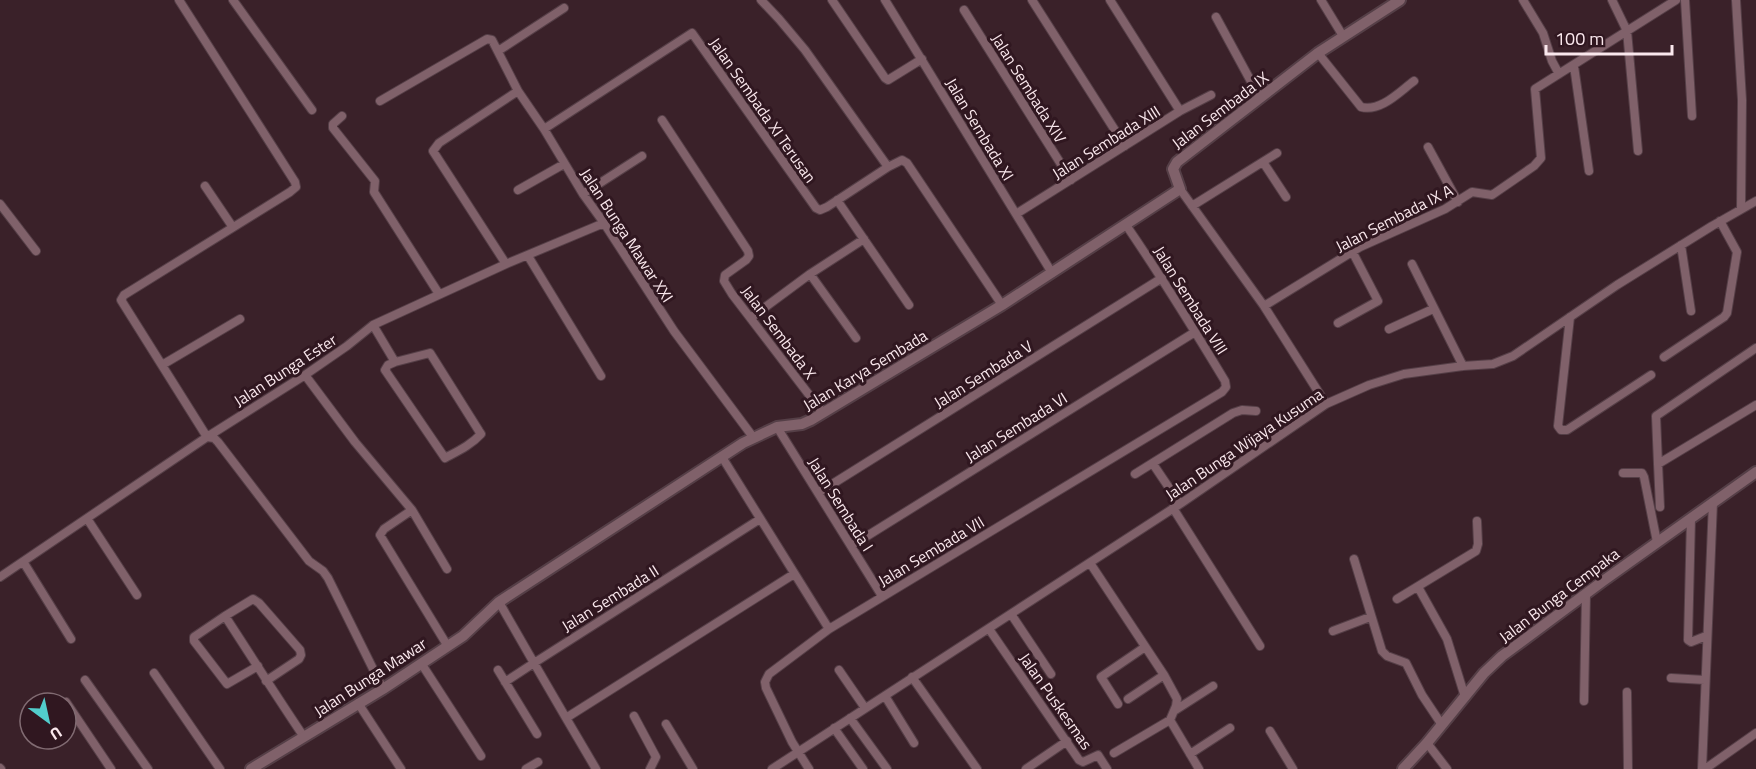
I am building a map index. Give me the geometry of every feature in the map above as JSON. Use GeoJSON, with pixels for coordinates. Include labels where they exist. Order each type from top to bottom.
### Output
{"type":"FeatureCollection","features":[{"type":"Feature","properties":{"kind":"street"},"geometry":{"type":"LineString","coordinates":[[179,0],[296,185],[290,192],[232,226],[122,298],[122,302],[207,437],[214,438],[218,442],[309,561],[323,571],[383,689]]}},
{"type":"Feature","properties":{"kind":"street"},"geometry":{"type":"LineString","coordinates":[[233,0],[312,110]]}},
{"type":"Feature","properties":{"kind":"street"},"geometry":{"type":"LineString","coordinates":[[761,0],[805,50],[888,167]]}},
{"type":"Feature","properties":{"kind":"street"},"geometry":{"type":"LineString","coordinates":[[832,0],[888,80],[922,59]]}},
{"type":"Feature","properties":{"kind":"street","name":"Jalan Sembada XI"},"geometry":{"type":"LineString","coordinates":[[885,0],[1052,273]]}},
{"type":"Feature","properties":{"kind":"street"},"geometry":{"type":"LineString","coordinates":[[1032,0],[1125,146]]}},
{"type":"Feature","properties":{"kind":"street"},"geometry":{"type":"LineString","coordinates":[[1110,0],[1180,111]]}},
{"type":"Feature","properties":{"kind":"street"},"geometry":{"type":"LineString","coordinates":[[1321,0],[1343,36]]}},
{"type":"Feature","properties":{"kind":"street","name":"Jalan Sembada IX"},"geometry":{"type":"LineString","coordinates":[[1180,189],[1173,169],[1177,162],[1318,53],[1400,0]]}},
{"type":"Feature","properties":{"kind":"street"},"geometry":{"type":"LineString","coordinates":[[1523,0],[1543,33],[1552,62],[1559,74],[1676,0]]}},
{"type":"Feature","properties":{"kind":"street"},"geometry":{"type":"LineString","coordinates":[[1612,0],[1627,31],[1638,151]]}},
{"type":"Feature","properties":{"kind":"street"},"geometry":{"type":"LineString","coordinates":[[1686,0],[1692,116]]}},
{"type":"Feature","properties":{"kind":"street"},"geometry":{"type":"LineString","coordinates":[[1736,0],[1742,100],[1742,209]]}},
{"type":"Feature","properties":{"kind":"street"},"geometry":{"type":"LineString","coordinates":[[498,51],[564,8]]}},
{"type":"Feature","properties":{"kind":"street","name":"Jalan Sembada XIV"},"geometry":{"type":"LineString","coordinates":[[964,10],[1071,180]]}},
{"type":"Feature","properties":{"kind":"street"},"geometry":{"type":"LineString","coordinates":[[1216,17],[1260,98]]}},
{"type":"Feature","properties":{"kind":"street","name":"Jalan Sembada XI Terusan"},"geometry":{"type":"LineString","coordinates":[[544,129],[692,33],[816,208],[822,210],[837,200]]}},
{"type":"Feature","properties":{"kind":"street","name":"Jalan Bunga Mawar XXI"},"geometry":{"type":"LineString","coordinates":[[380,100],[487,39],[492,40],[518,91],[583,194],[674,331],[753,437]]}},
{"type":"Feature","properties":{"kind":"street"},"geometry":{"type":"LineString","coordinates":[[1318,53],[1361,107],[1368,109],[1378,107],[1414,81]]}},
{"type":"Feature","properties":{"kind":"street"},"geometry":{"type":"LineString","coordinates":[[1574,66],[1589,171]]}},
{"type":"Feature","properties":{"kind":"street","name":"Jalan Sembada IX A"},"geometry":{"type":"LineString","coordinates":[[1264,306],[1352,251],[1458,202],[1470,194],[1492,195],[1538,162],[1541,158],[1534,92],[1537,87],[1559,74]]}},
{"type":"Feature","properties":{"kind":"street"},"geometry":{"type":"LineString","coordinates":[[506,264],[433,151],[440,143],[518,91]]}},
{"type":"Feature","properties":{"kind":"street","name":"Jalan Sembada XIII"},"geometry":{"type":"LineString","coordinates":[[1016,214],[1180,111],[1211,95]]}},
{"type":"Feature","properties":{"kind":"street"},"geometry":{"type":"LineString","coordinates":[[342,116],[333,124],[333,128],[375,181],[374,192],[439,294]]}},
{"type":"Feature","properties":{"kind":"street","name":"Jalan Sembada X"},"geometry":{"type":"LineString","coordinates":[[662,120],[748,251],[749,256],[746,260],[724,278],[732,294],[752,317],[823,413]]}},
{"type":"Feature","properties":{"kind":"street"},"geometry":{"type":"LineString","coordinates":[[1428,147],[1458,202]]}},
{"type":"Feature","properties":{"kind":"street"},"geometry":{"type":"LineString","coordinates":[[1192,206],[1277,153]]}},
{"type":"Feature","properties":{"kind":"street"},"geometry":{"type":"LineString","coordinates":[[583,194],[642,156]]}},
{"type":"Feature","properties":{"kind":"street"},"geometry":{"type":"LineString","coordinates":[[909,305],[837,200],[902,160],[912,167],[1002,305]]}},
{"type":"Feature","properties":{"kind":"street"},"geometry":{"type":"LineString","coordinates":[[1263,162],[1286,196]]}},
{"type":"Feature","properties":{"kind":"street"},"geometry":{"type":"LineString","coordinates":[[518,190],[564,164]]}},
{"type":"Feature","properties":{"kind":"street"},"geometry":{"type":"LineString","coordinates":[[204,186],[232,226]]}},
{"type":"Feature","properties":{"kind":"street"},"geometry":{"type":"LineString","coordinates":[[1180,189],[1264,306],[1326,404]]}},
{"type":"Feature","properties":{"kind":"street","name":"Jalan Karya Sembada"},"geometry":{"type":"LineString","coordinates":[[499,602],[753,437],[777,427],[802,424],[823,413],[1002,305],[1180,189]]}},
{"type":"Feature","properties":{"kind":"street","name":"Jalan Bunga Wijaya Kusuma"},"geometry":{"type":"LineString","coordinates":[[772,769],[1090,563],[1326,404],[1370,385],[1404,374],[1493,364],[1514,356],[1680,245],[1756,201]]}},
{"type":"Feature","properties":{"kind":"street"},"geometry":{"type":"LineString","coordinates":[[0,204],[36,251]]}},
{"type":"Feature","properties":{"kind":"street"},"geometry":{"type":"LineString","coordinates":[[1664,357],[1724,317],[1729,309],[1737,252],[1720,221]]}},
{"type":"Feature","properties":{"kind":"street","name":"Jalan Bunga Ester"},"geometry":{"type":"LineString","coordinates":[[0,577],[88,520],[207,437],[305,375],[373,325],[506,264],[604,223]]}},
{"type":"Feature","properties":{"kind":"street","name":"Jalan Sembada VIII"},"geometry":{"type":"LineString","coordinates":[[1126,225],[1162,278],[1225,381],[1226,387],[1222,392]]}},
{"type":"Feature","properties":{"kind":"street"},"geometry":{"type":"LineString","coordinates":[[752,317],[810,274],[864,239]]}},
{"type":"Feature","properties":{"kind":"street"},"geometry":{"type":"LineString","coordinates":[[1680,245],[1691,311]]}},
{"type":"Feature","properties":{"kind":"street"},"geometry":{"type":"LineString","coordinates":[[1338,323],[1378,301],[1352,251]]}},
{"type":"Feature","properties":{"kind":"street"},"geometry":{"type":"LineString","coordinates":[[528,256],[601,376]]}},
{"type":"Feature","properties":{"kind":"street"},"geometry":{"type":"LineString","coordinates":[[1412,264],[1463,366]]}},
{"type":"Feature","properties":{"kind":"street"},"geometry":{"type":"LineString","coordinates":[[810,274],[856,338]]}},
{"type":"Feature","properties":{"kind":"street","name":"Jalan Sembada V"},"geometry":{"type":"LineString","coordinates":[[818,493],[1162,278]]}},
{"type":"Feature","properties":{"kind":"street"},"geometry":{"type":"LineString","coordinates":[[1389,329],[1433,309]]}},
{"type":"Feature","properties":{"kind":"street"},"geometry":{"type":"LineString","coordinates":[[1570,317],[1558,426],[1561,430],[1567,430],[1651,375]]}},
{"type":"Feature","properties":{"kind":"street"},"geometry":{"type":"LineString","coordinates":[[162,365],[240,319]]}},
{"type":"Feature","properties":{"kind":"street"},"geometry":{"type":"LineString","coordinates":[[373,325],[395,362]]}},
{"type":"Feature","properties":{"kind":"street","name":"Jalan Sembada VI"},"geometry":{"type":"LineString","coordinates":[[851,546],[1196,332]]}},
{"type":"Feature","properties":{"kind":"street"},"geometry":{"type":"LineString","coordinates":[[1660,507],[1656,416],[1756,348]]}},
{"type":"Feature","properties":{"kind":"street"},"geometry":{"type":"LineString","coordinates":[[430,353],[481,434],[467,446],[445,458],[385,370],[387,365],[395,362],[430,353]]}},
{"type":"Feature","properties":{"kind":"street"},"geometry":{"type":"LineString","coordinates":[[305,375],[355,442],[412,510],[447,569]]}},
{"type":"Feature","properties":{"kind":"street","name":"Jalan Sembada VII"},"geometry":{"type":"LineString","coordinates":[[798,752],[766,688],[765,682],[769,674],[829,630],[882,596],[1222,392]]}},
{"type":"Feature","properties":{"kind":"street"},"geometry":{"type":"LineString","coordinates":[[1658,464],[1756,405]]}},
{"type":"Feature","properties":{"kind":"street"},"geometry":{"type":"LineString","coordinates":[[1135,474],[1233,413],[1242,410],[1256,411]]}},
{"type":"Feature","properties":{"kind":"street","name":"Jalan Sembada I"},"geometry":{"type":"LineString","coordinates":[[777,427],[882,596]]}},
{"type":"Feature","properties":{"kind":"street"},"geometry":{"type":"LineString","coordinates":[[722,457],[829,630]]}},
{"type":"Feature","properties":{"kind":"street"},"geometry":{"type":"LineString","coordinates":[[1153,464],[1260,646]]}},
{"type":"Feature","properties":{"kind":"street","name":"Jalan Bunga Cempaka"},"geometry":{"type":"LineString","coordinates":[[1403,769],[1484,673],[1502,656],[1756,472]]}},
{"type":"Feature","properties":{"kind":"street"},"geometry":{"type":"LineString","coordinates":[[1623,473],[1642,473],[1658,542]]}},
{"type":"Feature","properties":{"kind":"street"},"geometry":{"type":"LineString","coordinates":[[1703,769],[1706,636],[1711,576],[1713,502]]}},
{"type":"Feature","properties":{"kind":"street"},"geometry":{"type":"LineString","coordinates":[[412,510],[384,529],[380,535],[447,645]]}},
{"type":"Feature","properties":{"kind":"street","name":"Jalan Sembada II"},"geometry":{"type":"LineString","coordinates":[[505,682],[760,519]]}},
{"type":"Feature","properties":{"kind":"street"},"geometry":{"type":"LineString","coordinates":[[1691,519],[1688,640],[1691,642],[1706,636]]}},
{"type":"Feature","properties":{"kind":"street"},"geometry":{"type":"LineString","coordinates":[[88,520],[137,596]]}},
{"type":"Feature","properties":{"kind":"street"},"geometry":{"type":"LineString","coordinates":[[1397,599],[1476,551],[1477,521]]}},
{"type":"Feature","properties":{"kind":"street"},"geometry":{"type":"LineString","coordinates":[[1354,559],[1370,617],[1384,654],[1406,663],[1422,695],[1442,725]]}},
{"type":"Feature","properties":{"kind":"street"},"geometry":{"type":"LineString","coordinates":[[24,563],[71,639]]}},
{"type":"Feature","properties":{"kind":"street"},"geometry":{"type":"LineString","coordinates":[[1090,563],[1164,675],[1177,699],[1172,716],[1199,769]]}},
{"type":"Feature","properties":{"kind":"street"},"geometry":{"type":"LineString","coordinates":[[566,718],[794,574]]}},
{"type":"Feature","properties":{"kind":"street"},"geometry":{"type":"LineString","coordinates":[[1418,587],[1447,639],[1465,697]]}},
{"type":"Feature","properties":{"kind":"street"},"geometry":{"type":"LineString","coordinates":[[1584,701],[1586,595]]}},
{"type":"Feature","properties":{"kind":"street"},"geometry":{"type":"LineString","coordinates":[[258,666],[227,684],[194,641],[195,635],[253,599],[260,603],[302,655],[266,681]]}},
{"type":"Feature","properties":{"kind":"street"},"geometry":{"type":"LineString","coordinates":[[499,602],[596,769]]}},
{"type":"Feature","properties":{"kind":"street","name":"Jalan Bunga Mawar"},"geometry":{"type":"LineString","coordinates":[[251,769],[383,689],[463,636],[499,602]]}},
{"type":"Feature","properties":{"kind":"street"},"geometry":{"type":"LineString","coordinates":[[1011,614],[1051,674]]}},
{"type":"Feature","properties":{"kind":"street"},"geometry":{"type":"LineString","coordinates":[[225,616],[304,737]]}},
{"type":"Feature","properties":{"kind":"street"},"geometry":{"type":"LineString","coordinates":[[1333,631],[1370,617]]}},
{"type":"Feature","properties":{"kind":"street","name":"Jalan Puskesmas"},"geometry":{"type":"LineString","coordinates":[[988,629],[1080,761],[1098,755],[1107,769]]}},
{"type":"Feature","properties":{"kind":"street"},"geometry":{"type":"LineString","coordinates":[[1118,704],[1101,677],[1145,647]]}},
{"type":"Feature","properties":{"kind":"street"},"geometry":{"type":"LineString","coordinates":[[421,663],[481,756]]}},
{"type":"Feature","properties":{"kind":"street"},"geometry":{"type":"LineString","coordinates":[[498,669],[537,734]]}},
{"type":"Feature","properties":{"kind":"street"},"geometry":{"type":"LineString","coordinates":[[839,670],[865,708]]}},
{"type":"Feature","properties":{"kind":"street"},"geometry":{"type":"LineString","coordinates":[[154,672],[220,769]]}},
{"type":"Feature","properties":{"kind":"street"},"geometry":{"type":"LineString","coordinates":[[1128,699],[1164,675]]}},
{"type":"Feature","properties":{"kind":"street"},"geometry":{"type":"LineString","coordinates":[[912,677],[977,769]]}},
{"type":"Feature","properties":{"kind":"street"},"geometry":{"type":"LineString","coordinates":[[1671,678],[1705,680]]}},
{"type":"Feature","properties":{"kind":"street"},"geometry":{"type":"LineString","coordinates":[[85,680],[148,769]]}},
{"type":"Feature","properties":{"kind":"street"},"geometry":{"type":"LineString","coordinates":[[1114,753],[1172,716],[1213,686]]}},
{"type":"Feature","properties":{"kind":"street"},"geometry":{"type":"LineString","coordinates":[[1627,692],[1628,769]]}},
{"type":"Feature","properties":{"kind":"street"},"geometry":{"type":"LineString","coordinates":[[885,696],[914,742]]}},
{"type":"Feature","properties":{"kind":"street"},"geometry":{"type":"LineString","coordinates":[[358,703],[401,769]]}},
{"type":"Feature","properties":{"kind":"street"},"geometry":{"type":"LineString","coordinates":[[634,716],[656,757],[650,769]]}},
{"type":"Feature","properties":{"kind":"street"},"geometry":{"type":"LineString","coordinates":[[850,718],[888,769]]}},
{"type":"Feature","properties":{"kind":"street"},"geometry":{"type":"LineString","coordinates":[[78,720],[111,769]]}},
{"type":"Feature","properties":{"kind":"street"},"geometry":{"type":"LineString","coordinates":[[666,724],[693,769]]}},
{"type":"Feature","properties":{"kind":"street"},"geometry":{"type":"LineString","coordinates":[[834,728],[863,769]]}},
{"type":"Feature","properties":{"kind":"street"},"geometry":{"type":"LineString","coordinates":[[1190,754],[1230,728]]}},
{"type":"Feature","properties":{"kind":"street"},"geometry":{"type":"LineString","coordinates":[[1270,731],[1293,769]]}},
{"type":"Feature","properties":{"kind":"street"},"geometry":{"type":"LineString","coordinates":[[1703,769],[1756,733]]}},
{"type":"Feature","properties":{"kind":"street"},"geometry":{"type":"LineString","coordinates":[[1026,769],[1067,741]]}},
{"type":"Feature","properties":{"kind":"street"},"geometry":{"type":"LineString","coordinates":[[1427,743],[1448,769]]}},
{"type":"Feature","properties":{"kind":"street"},"geometry":{"type":"LineString","coordinates":[[798,752],[809,769]]}},
{"type":"Feature","properties":{"kind":"street"},"geometry":{"type":"LineString","coordinates":[[1716,761],[1720,769]]}},
{"type":"Feature","properties":{"kind":"street"},"geometry":{"type":"LineString","coordinates":[[526,769],[538,762]]}}]}
